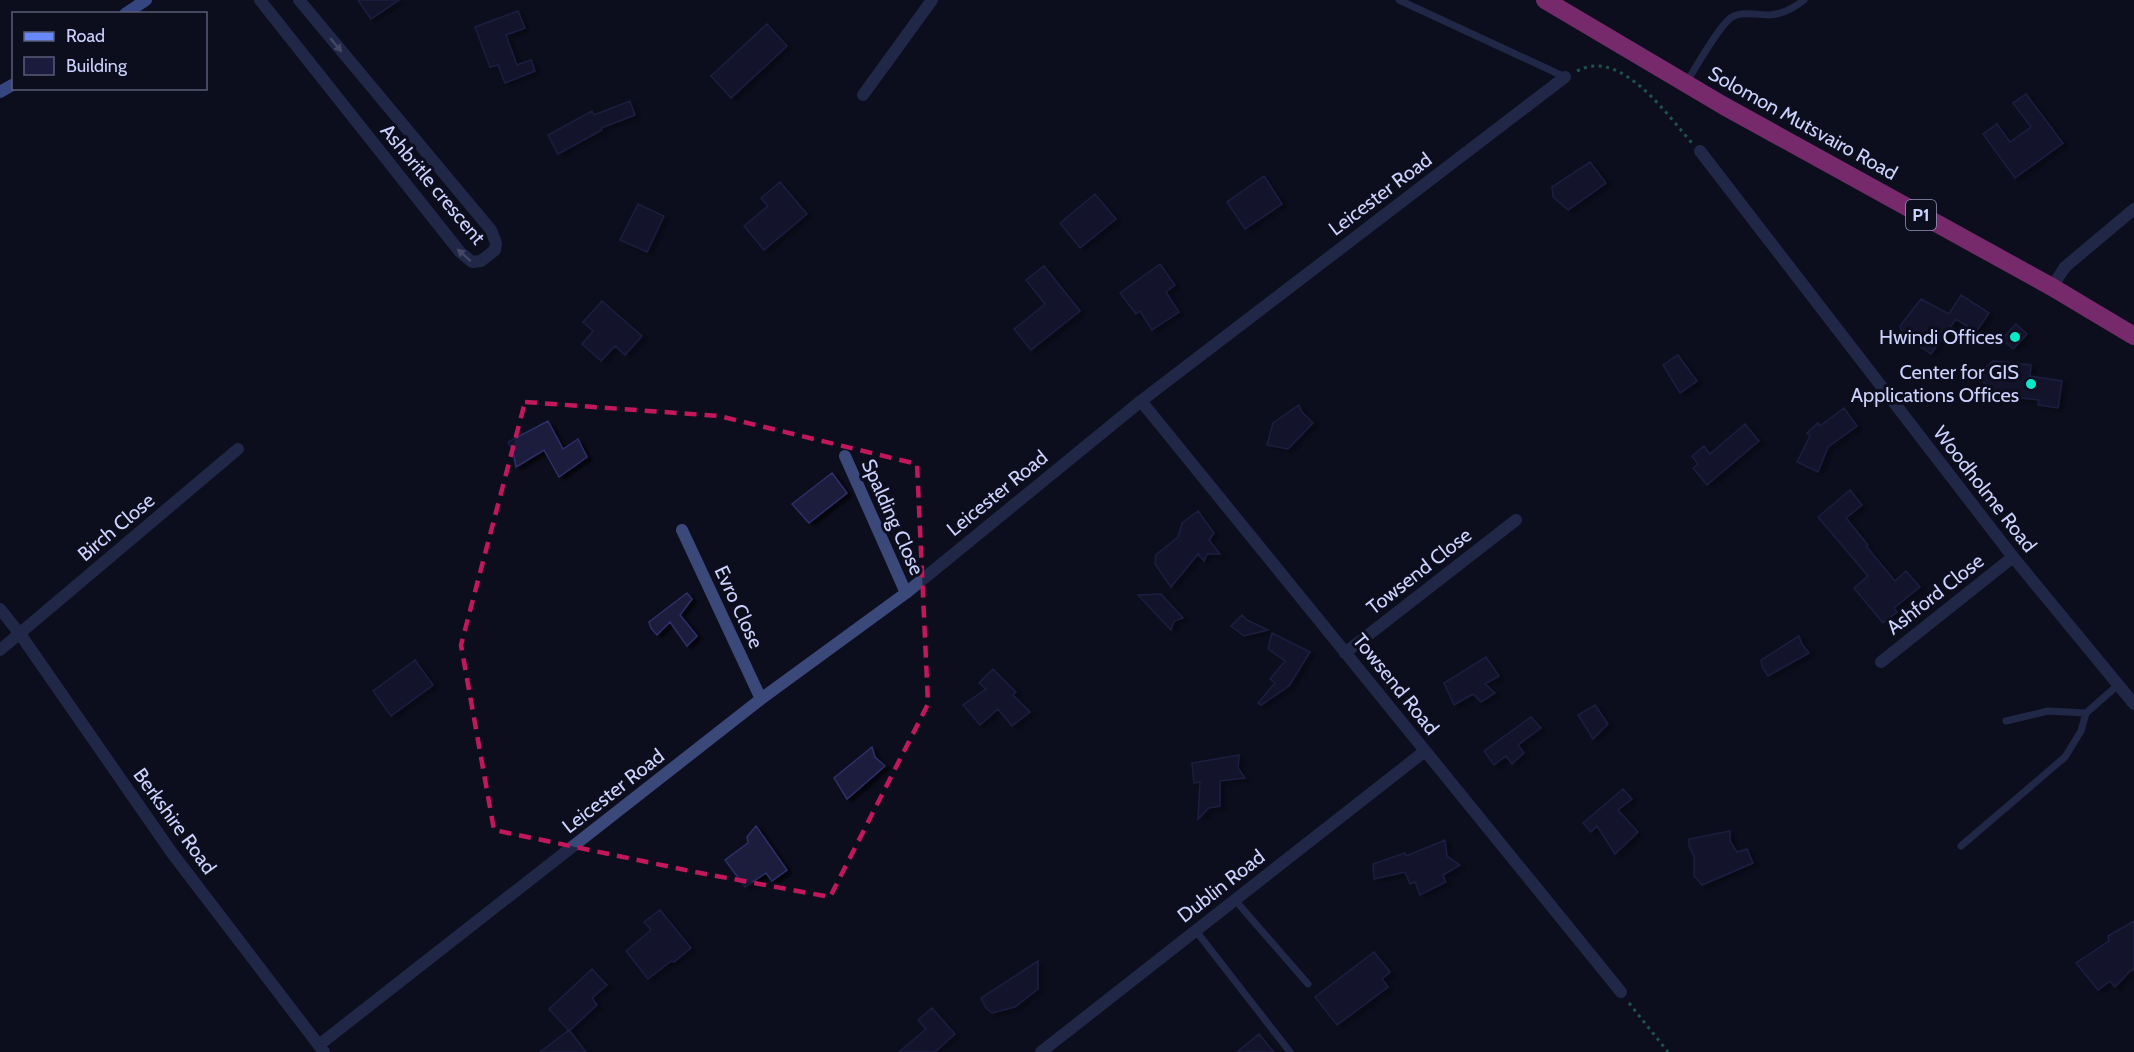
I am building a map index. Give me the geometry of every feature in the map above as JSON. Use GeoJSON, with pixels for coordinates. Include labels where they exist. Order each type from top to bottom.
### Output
{"type":"FeatureCollection","features":[{"type":"Feature","properties":{"kind":"highway","name":"Solomon Mutsvairo Road"},"geometry":{"type":"LineString","coordinates":[[1545,0],[1791,144],[2052,287],[2134,336]]}},
{"type":"Feature","properties":{"kind":"street"},"geometry":{"type":"LineString","coordinates":[[128,12],[146,0]]}},
{"type":"Feature","properties":{"kind":"street","name":"Ashbritle crescent"},"geometry":{"type":"LineString","coordinates":[[260,0],[460,252],[472,262],[481,261],[495,250],[496,243],[491,230],[299,0]]}},
{"type":"Feature","properties":{"kind":"street"},"geometry":{"type":"LineString","coordinates":[[863,95],[932,0]]}},
{"type":"Feature","properties":{"kind":"street","name":"Leicester Road"},"geometry":{"type":"LineString","coordinates":[[321,1048],[761,699],[906,593],[1141,401],[1565,78]]}},
{"type":"Feature","properties":{"kind":"street","name":"Woodholme Road"},"geometry":{"type":"LineString","coordinates":[[1700,151],[2013,557],[2134,704]]}},
{"type":"Feature","properties":{"kind":"street"},"geometry":{"type":"LineString","coordinates":[[2052,287],[2065,267],[2134,208]]}},
{"type":"Feature","properties":{"kind":"street","name":"Towsend Road"},"geometry":{"type":"LineString","coordinates":[[1141,401],[1621,992]]}},
{"type":"Feature","properties":{"kind":"street","name":"Birch Close"},"geometry":{"type":"LineString","coordinates":[[0,650],[238,448]]}},
{"type":"Feature","properties":{"kind":"street","name":"Spalding Close"},"geometry":{"type":"LineString","coordinates":[[845,456],[906,593]]}},
{"type":"Feature","properties":{"kind":"street","name":"Towsend Close"},"geometry":{"type":"LineString","coordinates":[[1345,653],[1516,520]]}},
{"type":"Feature","properties":{"kind":"street","name":"Evro Close"},"geometry":{"type":"LineString","coordinates":[[682,531],[761,699]]}},
{"type":"Feature","properties":{"kind":"street","name":"Ashford Close"},"geometry":{"type":"LineString","coordinates":[[1881,662],[2013,557]]}},
{"type":"Feature","properties":{"kind":"street","name":"Berkshire Road"},"geometry":{"type":"LineString","coordinates":[[0,609],[20,634],[172,853],[321,1048]]}},
{"type":"Feature","properties":{"kind":"street","name":"Dublin Road"},"geometry":{"type":"LineString","coordinates":[[1041,1052],[1425,751]]}},
{"type":"Feature","properties":{"kind":"lane"},"geometry":{"type":"LineString","coordinates":[[1399,0],[1565,78]]}},
{"type":"Feature","properties":{"kind":"lane"},"geometry":{"type":"LineString","coordinates":[[1686,83],[1707,48],[1730,18],[1739,14],[1772,15],[1787,11],[1804,0]]}},
{"type":"Feature","properties":{"kind":"lane"},"geometry":{"type":"LineString","coordinates":[[1961,846],[2065,757],[2081,731],[2086,713],[2118,686]]}},
{"type":"Feature","properties":{"kind":"lane"},"geometry":{"type":"LineString","coordinates":[[2006,721],[2048,711],[2086,713]]}},
{"type":"Feature","properties":{"kind":"lane"},"geometry":{"type":"LineString","coordinates":[[1235,900],[1308,984]]}},
{"type":"Feature","properties":{"kind":"lane"},"geometry":{"type":"LineString","coordinates":[[1196,931],[1290,1052]]}},
{"type":"Feature","properties":{"kind":"path"},"geometry":{"type":"LineString","coordinates":[[1565,78],[1584,68],[1604,66],[1623,73],[1639,85],[1700,151]]}},
{"type":"Feature","properties":{"kind":"path"},"geometry":{"type":"LineString","coordinates":[[1621,992],[1668,1052]]}},
{"type":"Feature","properties":{"kind":"highlighted area"},"geometry":{"type":"Polygon","coordinates":[[[525,402],[719,416],[917,464],[928,704],[830,897],[695,872],[494,830],[461,645],[525,402]]]}},
{"type":"Feature","properties":{"kind":"building"},"geometry":{"type":"Polygon","coordinates":[[[358,0],[399,0],[371,19],[358,0]]]}},
{"type":"Feature","properties":{"kind":"building"},"geometry":{"type":"Polygon","coordinates":[[[518,11],[525,28],[506,35],[517,65],[531,60],[535,71],[505,83],[498,65],[490,67],[475,27],[518,11]]]}},
{"type":"Feature","properties":{"kind":"building"},"geometry":{"type":"Polygon","coordinates":[[[767,24],[787,46],[731,98],[711,76],[767,24]]]}},
{"type":"Feature","properties":{"kind":"building"},"geometry":{"type":"Polygon","coordinates":[[[2026,94],[2063,143],[2015,178],[1983,134],[1997,124],[2010,142],[2031,127],[2013,103],[2026,94]]]}},
{"type":"Feature","properties":{"kind":"building"},"geometry":{"type":"Polygon","coordinates":[[[630,101],[635,115],[601,128],[602,130],[558,154],[548,135],[592,111],[594,115],[630,101]]]}},
{"type":"Feature","properties":{"kind":"building"},"geometry":{"type":"Polygon","coordinates":[[[1590,162],[1606,183],[1568,210],[1553,197],[1552,187],[1590,162]]]}},
{"type":"Feature","properties":{"kind":"building"},"geometry":{"type":"Polygon","coordinates":[[[1264,176],[1282,204],[1245,229],[1227,202],[1264,176]]]}},
{"type":"Feature","properties":{"kind":"building"},"geometry":{"type":"Polygon","coordinates":[[[780,182],[807,214],[764,250],[744,226],[768,206],[761,198],[780,182]]]}},
{"type":"Feature","properties":{"kind":"building"},"geometry":{"type":"Polygon","coordinates":[[[1095,194],[1116,219],[1080,248],[1060,223],[1095,194]]]}},
{"type":"Feature","properties":{"kind":"building"},"geometry":{"type":"Polygon","coordinates":[[[638,204],[664,216],[647,252],[620,240],[638,204]]]}},
{"type":"Feature","properties":{"kind":"building"},"geometry":{"type":"Polygon","coordinates":[[[1160,264],[1175,285],[1166,292],[1179,312],[1152,330],[1140,311],[1136,314],[1120,293],[1160,264]]]}},
{"type":"Feature","properties":{"kind":"building"},"geometry":{"type":"Polygon","coordinates":[[[1044,266],[1080,311],[1031,350],[1014,329],[1045,304],[1026,280],[1044,266]]]}},
{"type":"Feature","properties":{"kind":"building"},"geometry":{"type":"Polygon","coordinates":[[[1961,295],[1989,313],[1976,332],[1956,319],[1931,354],[1903,335],[1900,326],[1921,299],[1949,314],[1961,295]]]}},
{"type":"Feature","properties":{"kind":"building"},"geometry":{"type":"Polygon","coordinates":[[[602,301],[642,336],[625,355],[615,346],[601,361],[582,344],[593,331],[583,322],[602,301]]]}},
{"type":"Feature","properties":{"kind":"building","name":"Hwindi Offices"},"geometry":{"type":"Polygon","coordinates":[[[2016,324],[2027,334],[2013,349],[2002,339],[2016,324]]]}},
{"type":"Feature","properties":{"kind":"building"},"geometry":{"type":"Polygon","coordinates":[[[1678,355],[1697,381],[1680,393],[1663,365],[1678,355]]]}},
{"type":"Feature","properties":{"kind":"building"},"geometry":{"type":"Polygon","coordinates":[[[1993,361],[2031,365],[2030,376],[2062,381],[2058,408],[2038,405],[2039,400],[2013,397],[2014,392],[1990,389],[1977,375],[1993,361]]]}},
{"type":"Feature","properties":{"kind":"building"},"geometry":{"type":"Polygon","coordinates":[[[1299,405],[1302,412],[1313,423],[1288,449],[1267,445],[1273,423],[1299,405]]]}},
{"type":"Feature","properties":{"kind":"building"},"geometry":{"type":"Polygon","coordinates":[[[1844,408],[1857,426],[1828,447],[1818,472],[1797,462],[1810,436],[1807,433],[1818,423],[1820,426],[1844,408]]]}},
{"type":"Feature","properties":{"kind":"building"},"geometry":{"type":"Polygon","coordinates":[[[548,421],[563,449],[578,439],[587,457],[559,477],[544,450],[516,467],[513,451],[508,442],[548,421]]]}},
{"type":"Feature","properties":{"kind":"building"},"geometry":{"type":"Polygon","coordinates":[[[1745,424],[1759,441],[1707,485],[1693,468],[1698,464],[1692,456],[1704,446],[1710,454],[1745,424]]]}},
{"type":"Feature","properties":{"kind":"building"},"geometry":{"type":"Polygon","coordinates":[[[832,473],[847,493],[809,523],[792,504],[832,473]]]}},
{"type":"Feature","properties":{"kind":"building"},"geometry":{"type":"Polygon","coordinates":[[[1850,490],[1862,505],[1846,518],[1868,545],[1866,546],[1895,581],[1906,571],[1920,587],[1894,608],[1897,612],[1883,623],[1854,588],[1868,576],[1818,517],[1850,490]]]}},
{"type":"Feature","properties":{"kind":"building"},"geometry":{"type":"Polygon","coordinates":[[[1198,511],[1214,533],[1209,540],[1220,554],[1207,554],[1204,561],[1198,554],[1171,587],[1155,564],[1156,555],[1178,537],[1182,523],[1198,511]]]}},
{"type":"Feature","properties":{"kind":"building"},"geometry":{"type":"Polygon","coordinates":[[[687,593],[692,599],[680,615],[697,636],[687,646],[670,622],[657,635],[649,622],[687,593]]]}},
{"type":"Feature","properties":{"kind":"building"},"geometry":{"type":"Polygon","coordinates":[[[1161,594],[1183,618],[1174,621],[1171,630],[1138,595],[1161,594]]]}},
{"type":"Feature","properties":{"kind":"building"},"geometry":{"type":"Polygon","coordinates":[[[1242,615],[1247,620],[1268,630],[1244,636],[1231,626],[1242,615]]]}},
{"type":"Feature","properties":{"kind":"building"},"geometry":{"type":"Polygon","coordinates":[[[1272,633],[1310,652],[1289,686],[1261,705],[1258,703],[1275,683],[1270,679],[1285,661],[1268,649],[1272,633]]]}},
{"type":"Feature","properties":{"kind":"building"},"geometry":{"type":"Polygon","coordinates":[[[1799,636],[1809,653],[1768,676],[1762,667],[1761,660],[1799,636]]]}},
{"type":"Feature","properties":{"kind":"building"},"geometry":{"type":"Polygon","coordinates":[[[1486,657],[1499,676],[1485,684],[1495,693],[1481,702],[1473,694],[1454,705],[1444,683],[1486,657]]]}},
{"type":"Feature","properties":{"kind":"building"},"geometry":{"type":"Polygon","coordinates":[[[415,660],[433,685],[391,716],[373,691],[415,660]]]}},
{"type":"Feature","properties":{"kind":"building"},"geometry":{"type":"Polygon","coordinates":[[[993,669],[1016,692],[1013,695],[1030,712],[1012,726],[998,709],[980,725],[963,705],[986,689],[979,683],[993,669]]]}},
{"type":"Feature","properties":{"kind":"building"},"geometry":{"type":"Polygon","coordinates":[[[1595,705],[1608,724],[1593,739],[1578,715],[1595,705]]]}},
{"type":"Feature","properties":{"kind":"building"},"geometry":{"type":"Polygon","coordinates":[[[1531,717],[1541,728],[1518,745],[1524,753],[1512,764],[1506,756],[1494,765],[1484,751],[1531,717]]]}},
{"type":"Feature","properties":{"kind":"building"},"geometry":{"type":"Polygon","coordinates":[[[872,747],[875,757],[885,766],[847,799],[834,778],[872,747]]]}},
{"type":"Feature","properties":{"kind":"building"},"geometry":{"type":"Polygon","coordinates":[[[1239,755],[1238,768],[1245,778],[1220,781],[1220,806],[1209,808],[1198,819],[1200,782],[1194,783],[1192,763],[1239,755]]]}},
{"type":"Feature","properties":{"kind":"building"},"geometry":{"type":"Polygon","coordinates":[[[1623,789],[1632,799],[1618,810],[1638,832],[1615,854],[1597,826],[1591,832],[1583,823],[1623,789]]]}},
{"type":"Feature","properties":{"kind":"building"},"geometry":{"type":"Polygon","coordinates":[[[756,826],[787,870],[772,881],[766,873],[745,887],[725,860],[748,843],[747,837],[756,826]]]}},
{"type":"Feature","properties":{"kind":"building"},"geometry":{"type":"Polygon","coordinates":[[[1730,831],[1730,841],[1737,852],[1747,849],[1753,863],[1702,885],[1694,876],[1694,856],[1689,846],[1689,839],[1730,831]]]}},
{"type":"Feature","properties":{"kind":"building"},"geometry":{"type":"Polygon","coordinates":[[[1445,840],[1447,856],[1460,865],[1443,875],[1446,882],[1420,895],[1415,882],[1410,884],[1405,872],[1374,879],[1373,864],[1405,853],[1406,856],[1445,840]]]}},
{"type":"Feature","properties":{"kind":"building"},"geometry":{"type":"Polygon","coordinates":[[[660,910],[691,948],[648,979],[626,951],[651,930],[644,922],[660,910]]]}},
{"type":"Feature","properties":{"kind":"building"},"geometry":{"type":"Polygon","coordinates":[[[2134,921],[2134,970],[2130,971],[2115,987],[2110,981],[2098,990],[2076,963],[2109,941],[2108,936],[2134,921]]]}},
{"type":"Feature","properties":{"kind":"building"},"geometry":{"type":"Polygon","coordinates":[[[1374,952],[1390,972],[1382,979],[1388,987],[1337,1025],[1315,997],[1374,952]]]}},
{"type":"Feature","properties":{"kind":"building"},"geometry":{"type":"Polygon","coordinates":[[[1038,961],[1038,989],[1015,1007],[992,1013],[986,1008],[981,998],[1038,961]]]}},
{"type":"Feature","properties":{"kind":"building"},"geometry":{"type":"Polygon","coordinates":[[[592,969],[607,985],[592,998],[597,1005],[569,1031],[549,1009],[592,969]]]}},
{"type":"Feature","properties":{"kind":"building"},"geometry":{"type":"Polygon","coordinates":[[[932,1008],[955,1034],[935,1052],[899,1052],[926,1029],[918,1020],[932,1008]]]}},
{"type":"Feature","properties":{"kind":"building"},"geometry":{"type":"Polygon","coordinates":[[[569,1030],[586,1052],[540,1052],[569,1030]]]}},
{"type":"Feature","properties":{"kind":"building"},"geometry":{"type":"Polygon","coordinates":[[[1259,1034],[1274,1052],[1237,1052],[1259,1034]]]}},
{"type":"Feature","properties":{"kind":"place","name":"Hwindi Offices"},"geometry":{"type":"Point","coordinates":[2015,337]}},
{"type":"Feature","properties":{"kind":"place","name":"Center for GIS Applications Offices"},"geometry":{"type":"Point","coordinates":[2031,384]}}]}
